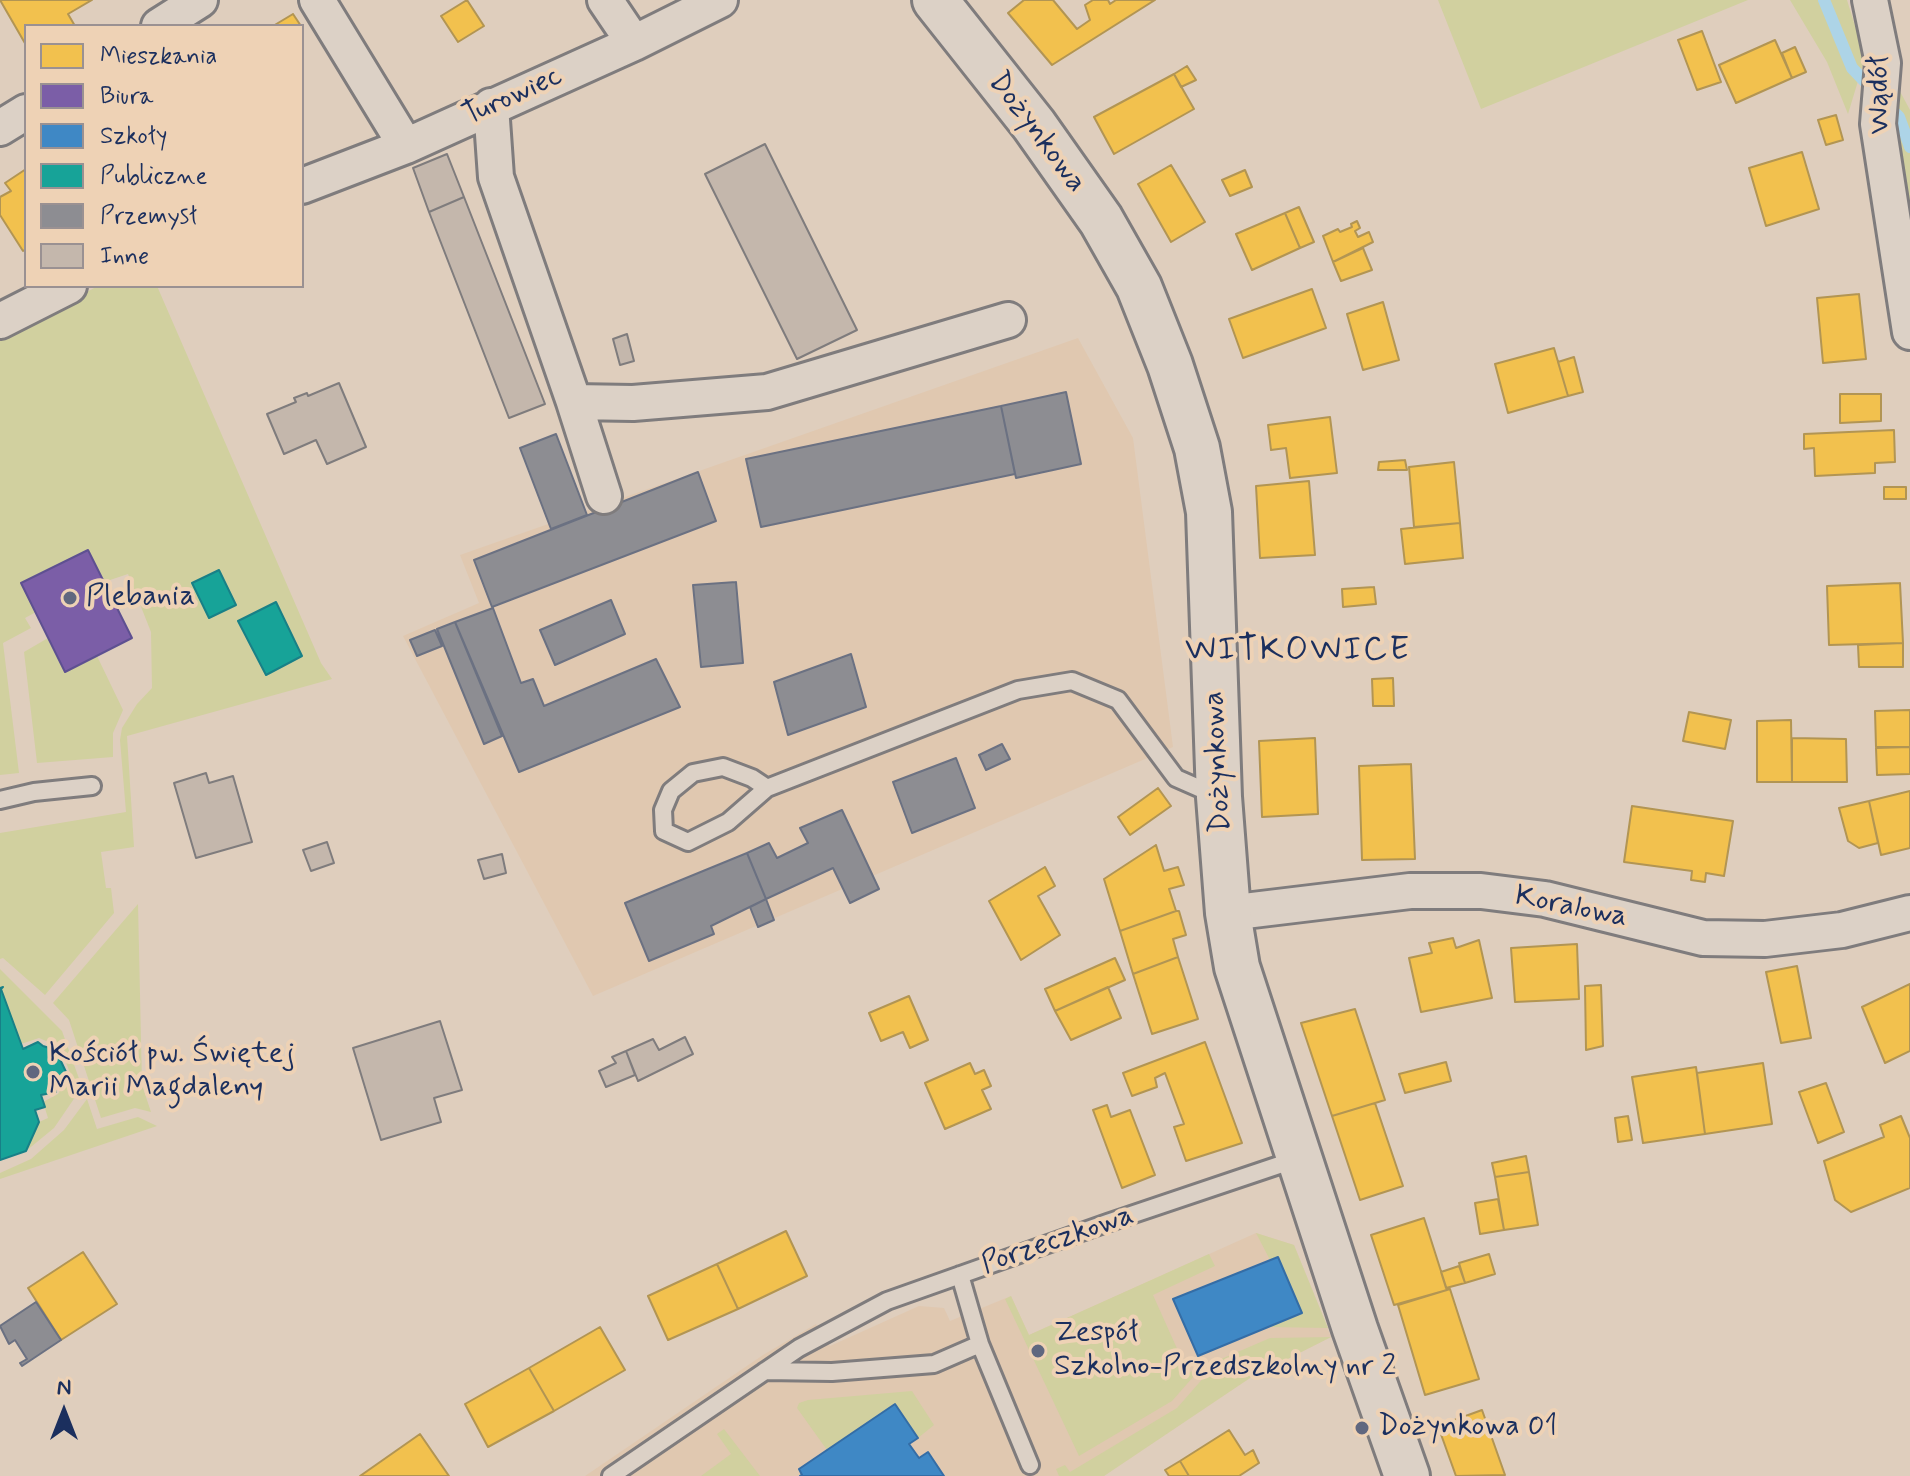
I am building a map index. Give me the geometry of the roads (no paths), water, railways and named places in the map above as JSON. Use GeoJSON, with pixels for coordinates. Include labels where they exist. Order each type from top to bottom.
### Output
{"type":"FeatureCollection","features":[{"type":"Feature","properties":{"kind":"street"},"geometry":{"type":"LineString","coordinates":[[162,24],[200,0]]}},
{"type":"Feature","properties":{"kind":"street"},"geometry":{"type":"LineString","coordinates":[[317,0],[406,146]]}},
{"type":"Feature","properties":{"kind":"street"},"geometry":{"type":"LineString","coordinates":[[605,0],[634,43]]}},
{"type":"Feature","properties":{"kind":"street","name":"Turowiec"},"geometry":{"type":"LineString","coordinates":[[304,185],[406,146],[634,43],[720,0]]}},
{"type":"Feature","properties":{"kind":"street","name":"Dożynkowa"},"geometry":{"type":"LineString","coordinates":[[935,0],[1034,125],[1101,220],[1139,287],[1170,365],[1197,448],[1209,512],[1219,797],[1228,913],[1237,967],[1407,1476]]}},
{"type":"Feature","properties":{"kind":"street","name":"Wądół"},"geometry":{"type":"LineString","coordinates":[[1870,0],[1883,63],[1878,124],[1910,332]]}},
{"type":"Feature","properties":{"kind":"street"},"geometry":{"type":"LineString","coordinates":[[491,106],[496,177],[604,496]]}},
{"type":"Feature","properties":{"kind":"street"},"geometry":{"type":"LineString","coordinates":[[0,128],[24,113]]}},
{"type":"Feature","properties":{"kind":"street"},"geometry":{"type":"LineString","coordinates":[[0,321],[65,288]]}},
{"type":"Feature","properties":{"kind":"street"},"geometry":{"type":"LineString","coordinates":[[574,402],[633,403],[767,392],[1008,320]]}},
{"type":"Feature","properties":{"kind":"street","name":"Koralowa"},"geometry":{"type":"LineString","coordinates":[[1228,913],[1410,891],[1481,891],[1545,899],[1703,938],[1765,939],[1842,930],[1910,913]]}},
{"type":"Feature","properties":{"kind":"lane"},"geometry":{"type":"LineString","coordinates":[[767,788],[752,778],[723,767],[693,773],[671,791],[663,810],[664,831],[688,842],[728,822],[767,788],[1018,690],[1072,681],[1118,700],[1176,778],[1219,797]]}},
{"type":"Feature","properties":{"kind":"lane"},"geometry":{"type":"LineString","coordinates":[[0,800],[34,792],[92,786]]}},
{"type":"Feature","properties":{"kind":"lane","name":"Porzeczkowa"},"geometry":{"type":"LineString","coordinates":[[611,1476],[765,1371],[887,1301],[1299,1159]]}},
{"type":"Feature","properties":{"kind":"lane"},"geometry":{"type":"LineString","coordinates":[[960,1275],[980,1344],[1030,1465]]}},
{"type":"Feature","properties":{"kind":"lane"},"geometry":{"type":"LineString","coordinates":[[765,1371],[832,1372],[934,1364],[980,1344]]}},
{"type":"Feature","properties":{"kind":"waterway"},"geometry":{"type":"LineString","coordinates":[[1824,0],[1852,68],[1874,91]]}},
{"type":"Feature","properties":{"kind":"waterway"},"geometry":{"type":"LineString","coordinates":[[1886,104],[1899,117],[1910,147]]}},
{"type":"Feature","properties":{"kind":"place","name":"Plebania"},"geometry":{"type":"Point","coordinates":[70,598]}},
{"type":"Feature","properties":{"kind":"place","name":"Kościół pw. Świętej Marii Magdaleny"},"geometry":{"type":"Point","coordinates":[33,1072]}},
{"type":"Feature","properties":{"kind":"place","name":"Zespół Szkolno-Przedszkolny nr 2"},"geometry":{"type":"Point","coordinates":[1038,1351]}},
{"type":"Feature","properties":{"kind":"place","name":"Dożynkowa 01"},"geometry":{"type":"Point","coordinates":[1362,1428]}},
{"type":"Feature","properties":{"kind":"district","name":"WITKOWICE"},"geometry":{"type":"Point","coordinates":[1298,652]}}]}
